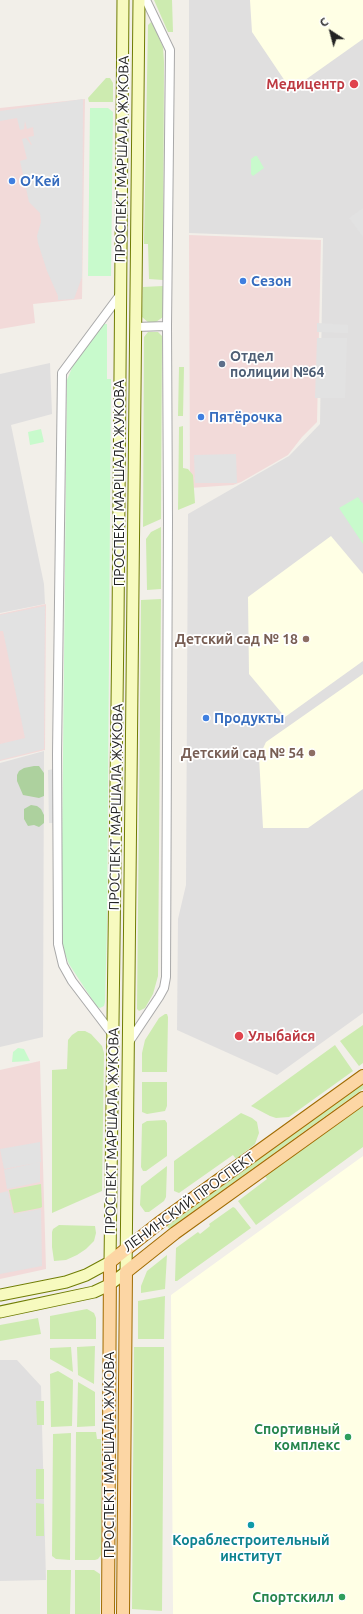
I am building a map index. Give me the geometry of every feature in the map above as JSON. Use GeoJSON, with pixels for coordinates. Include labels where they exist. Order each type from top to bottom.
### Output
{"type":"FeatureCollection","features":[{"type":"Feature","properties":{"kind":"main road","name":"ПРОСПЕКТ МАРШАЛА ЖУКОВА"},"geometry":{"type":"LineString","coordinates":[[108,1614],[109,1285],[118,603],[123,0]]}},
{"type":"Feature","properties":{"kind":"main road","name":"ПРОСПЕКТ МАРШАЛА ЖУКОВА"},"geometry":{"type":"LineString","coordinates":[[124,1614],[126,1248],[139,0]]}},
{"type":"Feature","properties":{"kind":"main road","name":"ЛЕНИНСКИЙ ПРОСПЕКТ"},"geometry":{"type":"LineString","coordinates":[[0,1295],[66,1282],[86,1275],[110,1262],[126,1248],[363,1076]]}},
{"type":"Feature","properties":{"kind":"main road","name":"ЛЕНИНСКИЙ ПРОСПЕКТ"},"geometry":{"type":"LineString","coordinates":[[0,1312],[94,1292],[109,1285],[175,1233],[363,1098]]}},
{"type":"Feature","properties":{"kind":"street"},"geometry":{"type":"LineString","coordinates":[[129,1042],[159,997],[164,988],[166,977],[168,595],[167,326],[170,50],[146,0]]}},
{"type":"Feature","properties":{"kind":"street"},"geometry":{"type":"LineString","coordinates":[[113,1035],[72,981],[63,965],[58,944],[57,738],[62,372],[120,295]]}},
{"type":"Feature","properties":{"kind":"street"},"geometry":{"type":"LineString","coordinates":[[135,327],[167,326]]}},
{"type":"Feature","properties":{"kind":"shaded area"},"geometry":{"type":"Polygon","coordinates":[[[189,0],[363,0],[363,1013],[277,1075],[177,1030],[178,919],[186,885],[188,514],[289,456],[320,424],[323,238],[189,233],[189,0]]]}},
{"type":"Feature","properties":{"kind":"shaded area"},"geometry":{"type":"Polygon","coordinates":[[[250,0],[363,0],[363,39],[291,90],[252,32],[250,0]]]}},
{"type":"Feature","properties":{"kind":"shaded area"},"geometry":{"type":"Polygon","coordinates":[[[83,99],[82,277],[74,299],[58,300],[58,296],[47,271],[38,243],[37,236],[41,222],[40,213],[29,202],[20,161],[27,159],[22,139],[26,138],[32,145],[28,137],[34,136],[33,127],[27,129],[25,121],[24,129],[20,130],[17,118],[0,121],[0,111],[83,99]]]}},
{"type":"Feature","properties":{"kind":"shaded area"},"geometry":{"type":"Polygon","coordinates":[[[85,99],[82,299],[33,304],[35,323],[0,329],[0,108],[85,99]]]}},
{"type":"Feature","properties":{"kind":"shaded area"},"geometry":{"type":"Polygon","coordinates":[[[363,208],[363,237],[349,218],[363,208]]]}},
{"type":"Feature","properties":{"kind":"shaded area"},"geometry":{"type":"Polygon","coordinates":[[[189,235],[321,240],[317,422],[302,437],[288,455],[233,485],[190,488],[189,235]]]}},
{"type":"Feature","properties":{"kind":"shaded area"},"geometry":{"type":"Polygon","coordinates":[[[317,323],[348,325],[348,333],[317,332],[317,323]]]}},
{"type":"Feature","properties":{"kind":"shaded area"},"geometry":{"type":"Polygon","coordinates":[[[317,338],[347,338],[345,398],[315,398],[317,338]]]}},
{"type":"Feature","properties":{"kind":"shaded area"},"geometry":{"type":"Polygon","coordinates":[[[50,363],[52,414],[11,425],[44,584],[45,604],[0,613],[0,374],[50,363]]]}},
{"type":"Feature","properties":{"kind":"shaded area"},"geometry":{"type":"Polygon","coordinates":[[[236,454],[237,483],[195,483],[194,455],[236,454]]]}},
{"type":"Feature","properties":{"kind":"shaded area","name":"Детский сад № 18"},"geometry":{"type":"Polygon","coordinates":[[[331,536],[363,574],[363,661],[285,717],[249,674],[248,597],[331,536]]]}},
{"type":"Feature","properties":{"kind":"shaded area"},"geometry":{"type":"Polygon","coordinates":[[[46,604],[45,750],[0,761],[0,614],[46,604]]]}},
{"type":"Feature","properties":{"kind":"shaded area"},"geometry":{"type":"Polygon","coordinates":[[[45,606],[44,749],[0,760],[0,744],[25,738],[3,631],[0,631],[0,615],[45,606]]]}},
{"type":"Feature","properties":{"kind":"shaded area","name":"Детский сад № 54"},"geometry":{"type":"Polygon","coordinates":[[[363,674],[363,789],[308,828],[263,828],[259,757],[266,742],[363,674]]]}},
{"type":"Feature","properties":{"kind":"shaded area"},"geometry":{"type":"Polygon","coordinates":[[[44,751],[43,1037],[0,1047],[0,763],[44,751]]]}},
{"type":"Feature","properties":{"kind":"shaded area"},"geometry":{"type":"Polygon","coordinates":[[[54,769],[54,823],[49,823],[48,770],[54,769]]]}},
{"type":"Feature","properties":{"kind":"shaded area"},"geometry":{"type":"Polygon","coordinates":[[[40,1061],[46,1269],[0,1279],[0,1070],[40,1061]]]}},
{"type":"Feature","properties":{"kind":"shaded area"},"geometry":{"type":"Polygon","coordinates":[[[40,1142],[41,1162],[4,1169],[0,1149],[40,1142]]]}},
{"type":"Feature","properties":{"kind":"shaded area"},"geometry":{"type":"Polygon","coordinates":[[[363,1156],[363,1614],[173,1614],[171,1295],[363,1156]]]}},
{"type":"Feature","properties":{"kind":"shaded area"},"geometry":{"type":"Polygon","coordinates":[[[40,1162],[40,1182],[7,1189],[4,1170],[40,1162]]]}},
{"type":"Feature","properties":{"kind":"shaded area"},"geometry":{"type":"Polygon","coordinates":[[[8,1191],[13,1214],[41,1209],[42,1266],[0,1274],[0,1193],[8,1191]]]}},
{"type":"Feature","properties":{"kind":"shaded area"},"geometry":{"type":"Polygon","coordinates":[[[0,1360],[17,1360],[41,1386],[46,1580],[0,1581],[0,1360]]]}},
{"type":"Feature","properties":{"kind":"green space"},"geometry":{"type":"Polygon","coordinates":[[[154,0],[172,0],[173,32],[168,32],[154,0]]]}},
{"type":"Feature","properties":{"kind":"green space"},"geometry":{"type":"Polygon","coordinates":[[[151,22],[163,47],[164,62],[163,280],[149,279],[148,244],[144,244],[148,25],[151,22]]]}},
{"type":"Feature","properties":{"kind":"green space"},"geometry":{"type":"Polygon","coordinates":[[[106,78],[110,78],[113,83],[113,102],[89,102],[88,98],[106,78]]]}},
{"type":"Feature","properties":{"kind":"green space"},"geometry":{"type":"Polygon","coordinates":[[[90,108],[108,108],[113,112],[111,276],[88,276],[90,108]]]}},
{"type":"Feature","properties":{"kind":"green space"},"geometry":{"type":"Polygon","coordinates":[[[257,156],[264,168],[253,176],[251,174],[251,159],[257,156]]]}},
{"type":"Feature","properties":{"kind":"green space"},"geometry":{"type":"Polygon","coordinates":[[[163,286],[163,317],[156,322],[149,323],[142,317],[143,287],[163,286]]]}},
{"type":"Feature","properties":{"kind":"green space"},"geometry":{"type":"Polygon","coordinates":[[[102,324],[107,324],[107,379],[111,379],[107,927],[105,1002],[104,1006],[100,1008],[97,1007],[69,964],[61,943],[67,380],[74,363],[102,324]]]}},
{"type":"Feature","properties":{"kind":"green space"},"geometry":{"type":"Polygon","coordinates":[[[148,332],[158,332],[162,336],[161,519],[143,527],[144,337],[148,332]]]}},
{"type":"Feature","properties":{"kind":"green space"},"geometry":{"type":"Polygon","coordinates":[[[179,367],[184,367],[183,416],[178,416],[179,367]]]}},
{"type":"Feature","properties":{"kind":"green space"},"geometry":{"type":"Polygon","coordinates":[[[183,426],[183,468],[188,469],[193,475],[195,503],[178,510],[179,427],[183,426]]]}},
{"type":"Feature","properties":{"kind":"green space"},"geometry":{"type":"Polygon","coordinates":[[[41,429],[44,442],[30,445],[28,432],[41,429]]]}},
{"type":"Feature","properties":{"kind":"green space"},"geometry":{"type":"Polygon","coordinates":[[[358,497],[363,504],[363,544],[339,508],[358,497]]]}},
{"type":"Feature","properties":{"kind":"green space"},"geometry":{"type":"Polygon","coordinates":[[[161,527],[161,589],[147,590],[146,539],[151,532],[161,527]]]}},
{"type":"Feature","properties":{"kind":"green space"},"geometry":{"type":"Polygon","coordinates":[[[161,599],[158,976],[153,994],[145,1008],[139,1011],[137,1009],[141,600],[161,599]]]}},
{"type":"Feature","properties":{"kind":"green space"},"geometry":{"type":"Polygon","coordinates":[[[39,766],[44,773],[44,796],[39,798],[23,795],[17,781],[19,771],[24,768],[39,766]]]}},
{"type":"Feature","properties":{"kind":"green space"},"geometry":{"type":"Polygon","coordinates":[[[31,805],[37,806],[41,809],[44,815],[44,823],[39,827],[34,825],[28,826],[24,819],[24,809],[31,805]]]}},
{"type":"Feature","properties":{"kind":"green space"},"geometry":{"type":"Polygon","coordinates":[[[167,1014],[168,1017],[167,1072],[142,1072],[142,1053],[145,1040],[159,1018],[167,1014]]]}},
{"type":"Feature","properties":{"kind":"green space"},"geometry":{"type":"Polygon","coordinates":[[[363,1025],[363,1063],[359,1066],[340,1041],[363,1025]]]}},
{"type":"Feature","properties":{"kind":"green space"},"geometry":{"type":"Polygon","coordinates":[[[78,1031],[85,1031],[91,1034],[102,1046],[104,1053],[102,1191],[52,1213],[52,1070],[67,1069],[68,1040],[78,1031]]]}},
{"type":"Feature","properties":{"kind":"green space"},"geometry":{"type":"Polygon","coordinates":[[[335,1045],[353,1071],[289,1117],[276,1118],[251,1106],[335,1045]]]}},
{"type":"Feature","properties":{"kind":"green space"},"geometry":{"type":"Polygon","coordinates":[[[18,1048],[24,1049],[30,1061],[12,1062],[13,1052],[18,1048]]]}},
{"type":"Feature","properties":{"kind":"green space"},"geometry":{"type":"Polygon","coordinates":[[[142,1082],[167,1082],[167,1106],[165,1111],[147,1114],[142,1112],[142,1082]]]}},
{"type":"Feature","properties":{"kind":"green space"},"geometry":{"type":"Polygon","coordinates":[[[363,1084],[363,1089],[169,1229],[167,1226],[363,1084]]]}},
{"type":"Feature","properties":{"kind":"green space"},"geometry":{"type":"Polygon","coordinates":[[[363,1106],[363,1147],[256,1225],[238,1201],[267,1179],[265,1176],[363,1106]]]}},
{"type":"Feature","properties":{"kind":"green space"},"geometry":{"type":"Polygon","coordinates":[[[241,1113],[257,1122],[259,1133],[255,1144],[236,1159],[233,1155],[179,1193],[174,1191],[174,1161],[241,1113]]]}},
{"type":"Feature","properties":{"kind":"green space"},"geometry":{"type":"Polygon","coordinates":[[[165,1120],[167,1123],[167,1156],[146,1171],[143,1171],[141,1167],[142,1124],[147,1121],[165,1120]]]}},
{"type":"Feature","properties":{"kind":"green space"},"geometry":{"type":"Polygon","coordinates":[[[167,1166],[166,1197],[164,1201],[149,1212],[145,1212],[140,1205],[141,1186],[167,1166]]]}},
{"type":"Feature","properties":{"kind":"green space"},"geometry":{"type":"Polygon","coordinates":[[[41,1184],[42,1207],[14,1213],[9,1190],[41,1184]]]}},
{"type":"Feature","properties":{"kind":"green space"},"geometry":{"type":"Polygon","coordinates":[[[233,1207],[251,1228],[175,1281],[176,1248],[198,1232],[200,1234],[210,1226],[209,1224],[233,1207]]]}},
{"type":"Feature","properties":{"kind":"green space"},"geometry":{"type":"Polygon","coordinates":[[[59,1225],[95,1226],[96,1233],[94,1241],[77,1255],[66,1260],[54,1261],[52,1232],[53,1229],[59,1225]]]}},
{"type":"Feature","properties":{"kind":"green space"},"geometry":{"type":"Polygon","coordinates":[[[167,1255],[165,1289],[141,1293],[141,1286],[147,1271],[167,1255]]]}},
{"type":"Feature","properties":{"kind":"green space"},"geometry":{"type":"Polygon","coordinates":[[[165,1296],[164,1339],[138,1339],[138,1301],[165,1296]]]}},
{"type":"Feature","properties":{"kind":"green space"},"geometry":{"type":"Polygon","coordinates":[[[87,1309],[94,1313],[96,1318],[96,1339],[50,1339],[50,1316],[87,1309]]]}},
{"type":"Feature","properties":{"kind":"green space"},"geometry":{"type":"Polygon","coordinates":[[[38,1318],[41,1334],[0,1341],[0,1325],[38,1318]]]}},
{"type":"Feature","properties":{"kind":"green space"},"geometry":{"type":"Polygon","coordinates":[[[95,1346],[94,1384],[78,1375],[77,1347],[95,1346]]]}},
{"type":"Feature","properties":{"kind":"green space"},"geometry":{"type":"Polygon","coordinates":[[[71,1347],[73,1372],[50,1359],[50,1348],[71,1347]]]}},
{"type":"Feature","properties":{"kind":"green space"},"geometry":{"type":"Polygon","coordinates":[[[134,1347],[164,1347],[162,1611],[132,1609],[134,1347]]]}},
{"type":"Feature","properties":{"kind":"green space"},"geometry":{"type":"Polygon","coordinates":[[[58,1371],[73,1380],[72,1426],[51,1427],[50,1374],[58,1371]]]}},
{"type":"Feature","properties":{"kind":"green space"},"geometry":{"type":"Polygon","coordinates":[[[78,1382],[95,1392],[95,1426],[77,1427],[78,1382]]]}},
{"type":"Feature","properties":{"kind":"green space"},"geometry":{"type":"Polygon","coordinates":[[[36,1401],[44,1401],[44,1425],[37,1425],[36,1401]]]}},
{"type":"Feature","properties":{"kind":"green space"},"geometry":{"type":"Polygon","coordinates":[[[76,1432],[96,1432],[97,1439],[101,1439],[101,1555],[95,1560],[75,1560],[76,1432]]]}},
{"type":"Feature","properties":{"kind":"green space"},"geometry":{"type":"Polygon","coordinates":[[[71,1433],[70,1560],[56,1559],[52,1556],[53,1434],[71,1433]]]}},
{"type":"Feature","properties":{"kind":"green space"},"geometry":{"type":"Polygon","coordinates":[[[36,1469],[44,1469],[44,1499],[36,1499],[36,1469]]]}},
{"type":"Feature","properties":{"kind":"green space"},"geometry":{"type":"Polygon","coordinates":[[[36,1503],[44,1504],[44,1536],[36,1536],[36,1503]]]}},
{"type":"Feature","properties":{"kind":"green space"},"geometry":{"type":"Polygon","coordinates":[[[47,1570],[71,1570],[70,1614],[47,1614],[47,1570]]]}},
{"type":"Feature","properties":{"kind":"green space"},"geometry":{"type":"Polygon","coordinates":[[[75,1570],[94,1570],[100,1574],[100,1614],[75,1614],[75,1570]]]}},
{"type":"Feature","properties":{"kind":"place","name":"Медицентр"},"geometry":{"type":"Point","coordinates":[354,84]}},
{"type":"Feature","properties":{"kind":"place","name":"О’Кей"},"geometry":{"type":"Point","coordinates":[12,181]}},
{"type":"Feature","properties":{"kind":"place","name":"Сезон"},"geometry":{"type":"Point","coordinates":[243,281]}},
{"type":"Feature","properties":{"kind":"place","name":"Отдел полиции №64"},"geometry":{"type":"Point","coordinates":[222,364]}},
{"type":"Feature","properties":{"kind":"place","name":"Пятёрочка"},"geometry":{"type":"Point","coordinates":[201,417]}},
{"type":"Feature","properties":{"kind":"place","name":"Детский сад № 18"},"geometry":{"type":"Point","coordinates":[306,639]}},
{"type":"Feature","properties":{"kind":"place","name":"Продукты"},"geometry":{"type":"Point","coordinates":[206,718]}},
{"type":"Feature","properties":{"kind":"place","name":"Детский сад № 54"},"geometry":{"type":"Point","coordinates":[312,753]}},
{"type":"Feature","properties":{"kind":"place","name":"Улыбайся"},"geometry":{"type":"Point","coordinates":[239,1036]}},
{"type":"Feature","properties":{"kind":"place","name":"Спортивный комплекс"},"geometry":{"type":"Point","coordinates":[348,1437]}},
{"type":"Feature","properties":{"kind":"place","name":"Кораблестроительный институт"},"geometry":{"type":"Point","coordinates":[251,1525]}},
{"type":"Feature","properties":{"kind":"place","name":"Спортскилл"},"geometry":{"type":"Point","coordinates":[342,1597]}}]}
